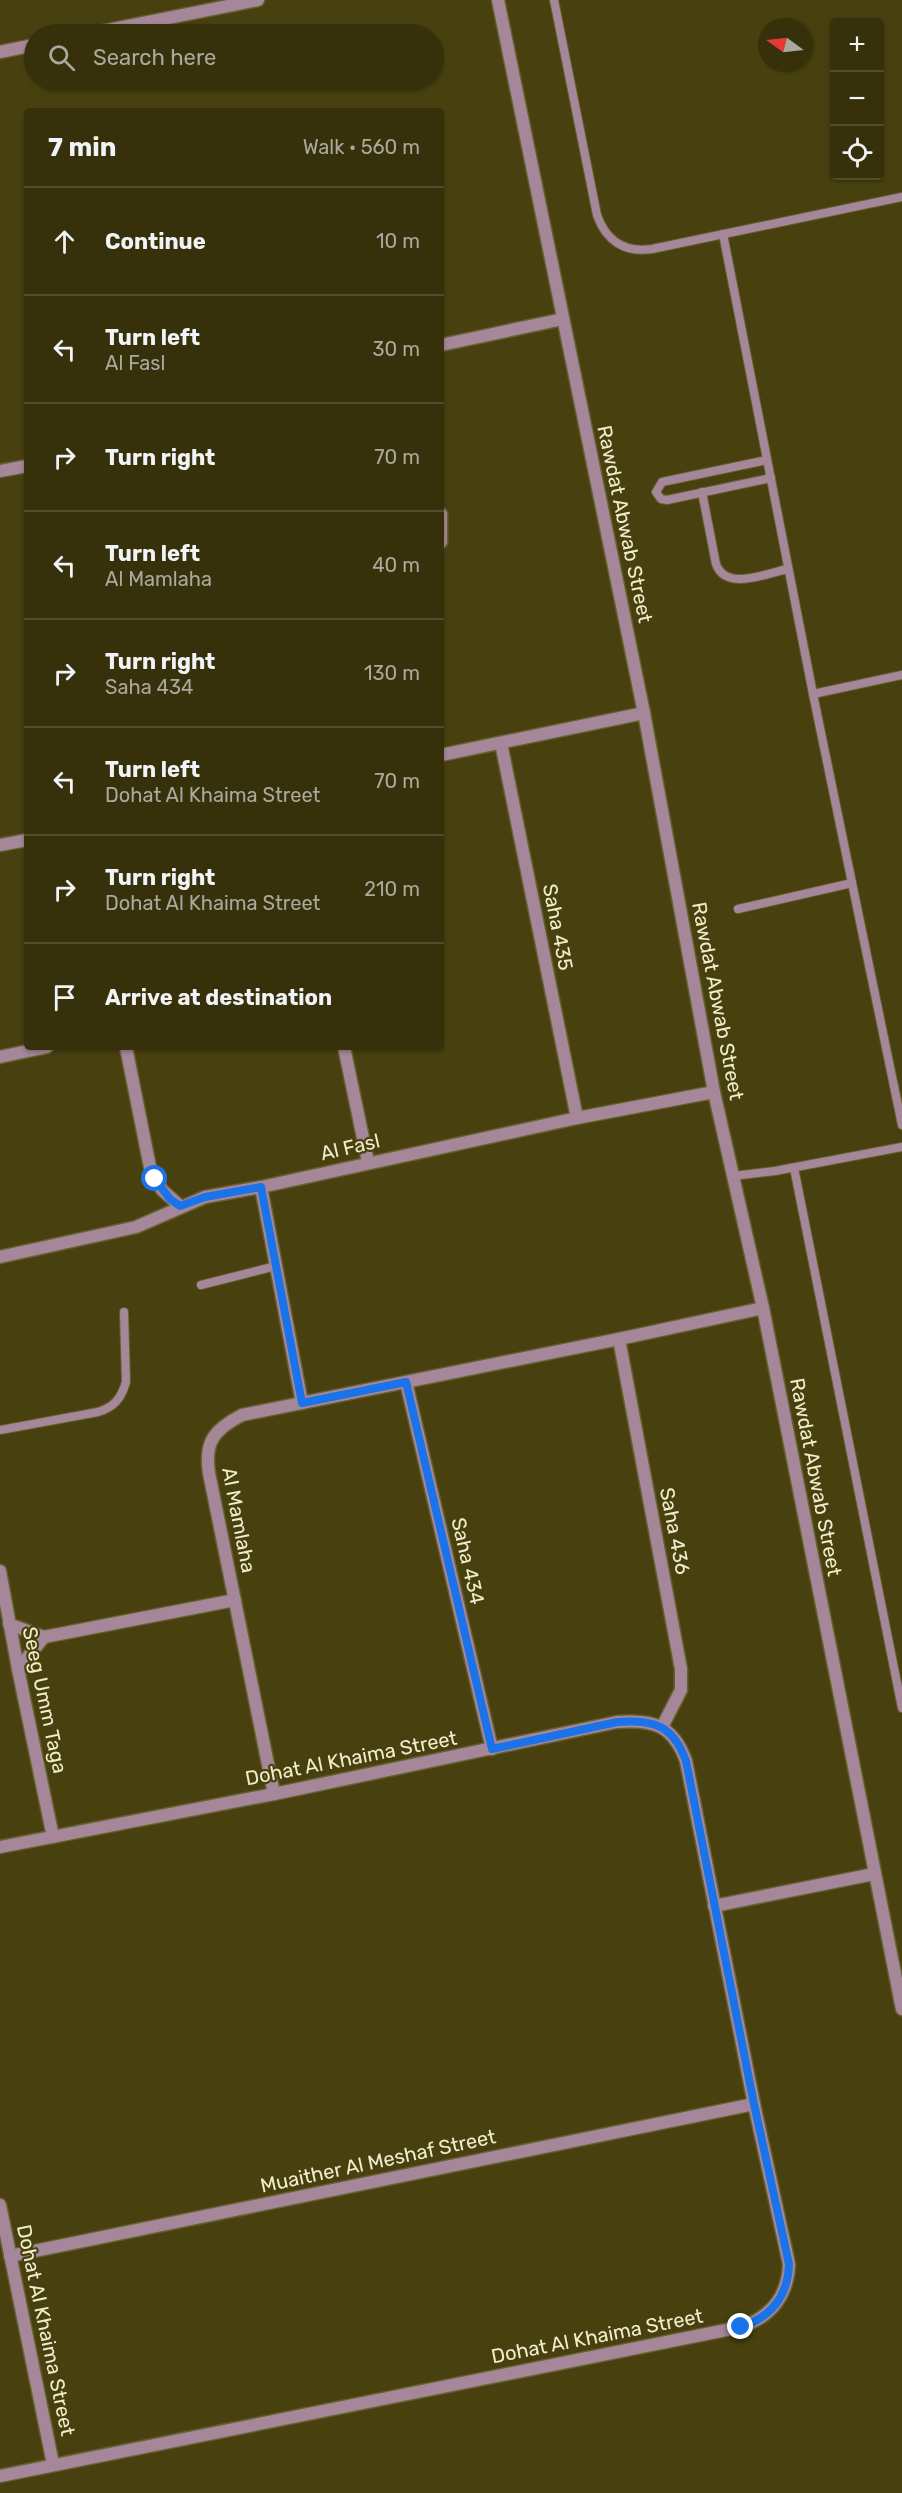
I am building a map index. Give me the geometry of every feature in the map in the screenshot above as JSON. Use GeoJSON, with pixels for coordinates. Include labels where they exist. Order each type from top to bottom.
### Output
{"type":"FeatureCollection","features":[{"type":"Feature","properties":{"kind":"street"},"geometry":{"type":"LineString","coordinates":[[138,24],[258,0]]}},
{"type":"Feature","properties":{"kind":"street","name":"Rawdat Abwab Street"},"geometry":{"type":"LineString","coordinates":[[498,0],[644,713],[714,1092],[763,1308],[902,2009]]}},
{"type":"Feature","properties":{"kind":"street"},"geometry":{"type":"LineString","coordinates":[[0,52],[24,47]]}},
{"type":"Feature","properties":{"kind":"street"},"geometry":{"type":"LineString","coordinates":[[444,344],[563,319]]}},
{"type":"Feature","properties":{"kind":"street"},"geometry":{"type":"LineString","coordinates":[[0,471],[24,467]]}},
{"type":"Feature","properties":{"kind":"street"},"geometry":{"type":"LineString","coordinates":[[444,754],[644,713]]}},
{"type":"Feature","properties":{"kind":"street","name":"Saha 435"},"geometry":{"type":"LineString","coordinates":[[501,742],[577,1118]]}},
{"type":"Feature","properties":{"kind":"street"},"geometry":{"type":"LineString","coordinates":[[0,845],[24,841]]}},
{"type":"Feature","properties":{"kind":"street"},"geometry":{"type":"LineString","coordinates":[[0,1057],[33,1050]]}},
{"type":"Feature","properties":{"kind":"street"},"geometry":{"type":"LineString","coordinates":[[127,1050],[150,1167],[162,1190],[180,1206]]}},
{"type":"Feature","properties":{"kind":"street"},"geometry":{"type":"LineString","coordinates":[[346,1050],[368,1162]]}},
{"type":"Feature","properties":{"kind":"street","name":"Al Fasl"},"geometry":{"type":"LineString","coordinates":[[0,1257],[136,1227],[205,1197],[261,1187],[577,1118],[714,1092]]}},
{"type":"Feature","properties":{"kind":"street"},"geometry":{"type":"LineString","coordinates":[[261,1187],[302,1403]]}},
{"type":"Feature","properties":{"kind":"street","name":"Al Mamlaha"},"geometry":{"type":"LineString","coordinates":[[274,1794],[207,1462],[210,1442],[215,1432],[242,1415],[763,1308]]}},
{"type":"Feature","properties":{"kind":"street","name":"Saha 436"},"geometry":{"type":"LineString","coordinates":[[619,1339],[681,1669],[681,1690],[662,1727]]}},
{"type":"Feature","properties":{"kind":"street","name":"Saha 434"},"geometry":{"type":"LineString","coordinates":[[406,1382],[492,1749]]}},
{"type":"Feature","properties":{"kind":"street","name":"Seeg Umm Taga"},"geometry":{"type":"LineString","coordinates":[[0,1571],[53,1837]]}},
{"type":"Feature","properties":{"kind":"street","name":"Al Mamlaha"},"geometry":{"type":"LineString","coordinates":[[9,1624],[26,1632],[44,1636],[235,1600]]}},
{"type":"Feature","properties":{"kind":"street"},"geometry":{"type":"LineString","coordinates":[[18,1669],[44,1636]]}},
{"type":"Feature","properties":{"kind":"street","name":"Dohat Al Khaima Street"},"geometry":{"type":"LineString","coordinates":[[0,1847],[274,1794],[617,1722],[648,1721],[662,1727],[679,1743],[686,1761],[754,2104],[789,2264],[782,2295],[776,2304],[761,2319],[741,2327],[53,2463],[0,2476]]}},
{"type":"Feature","properties":{"kind":"street"},"geometry":{"type":"LineString","coordinates":[[714,1906],[874,1874]]}},
{"type":"Feature","properties":{"kind":"street","name":"Muaither Al Meshaf Street"},"geometry":{"type":"LineString","coordinates":[[10,2256],[754,2104]]}},
{"type":"Feature","properties":{"kind":"street","name":"Dohat Al Khaima Street"},"geometry":{"type":"LineString","coordinates":[[0,2205],[53,2463]]}},
{"type":"Feature","properties":{"kind":"lane"},"geometry":{"type":"LineString","coordinates":[[554,0],[597,215],[604,231],[617,244],[640,250],[902,197]]}},
{"type":"Feature","properties":{"kind":"lane"},"geometry":{"type":"LineString","coordinates":[[723,234],[813,694],[902,1125]]}},
{"type":"Feature","properties":{"kind":"lane"},"geometry":{"type":"LineString","coordinates":[[767,460],[662,482],[656,492],[661,499],[667,500],[771,478]]}},
{"type":"Feature","properties":{"kind":"lane"},"geometry":{"type":"LineString","coordinates":[[702,492],[716,564],[721,573],[735,579],[788,569]]}},
{"type":"Feature","properties":{"kind":"lane"},"geometry":{"type":"LineString","coordinates":[[813,694],[902,675]]}},
{"type":"Feature","properties":{"kind":"lane"},"geometry":{"type":"LineString","coordinates":[[738,909],[852,883]]}},
{"type":"Feature","properties":{"kind":"lane"},"geometry":{"type":"LineString","coordinates":[[733,1176],[794,1168],[902,1147]]}},
{"type":"Feature","properties":{"kind":"lane"},"geometry":{"type":"LineString","coordinates":[[794,1168],[899,1679],[902,1708]]}},
{"type":"Feature","properties":{"kind":"lane"},"geometry":{"type":"LineString","coordinates":[[201,1285],[276,1266]]}},
{"type":"Feature","properties":{"kind":"lane"},"geometry":{"type":"LineString","coordinates":[[0,1430],[98,1412],[117,1402],[126,1382],[124,1312]]}},
{"type":"Feature","properties":{"kind":"route"},"geometry":{"type":"LineString","coordinates":[[155,1179],[170,1199],[180,1206],[205,1197],[261,1187],[302,1403],[406,1382],[492,1749],[633,1720],[648,1721],[662,1727],[679,1743],[686,1761],[754,2104],[789,2264],[786,2285],[776,2304],[761,2319],[741,2327]]}}]}
